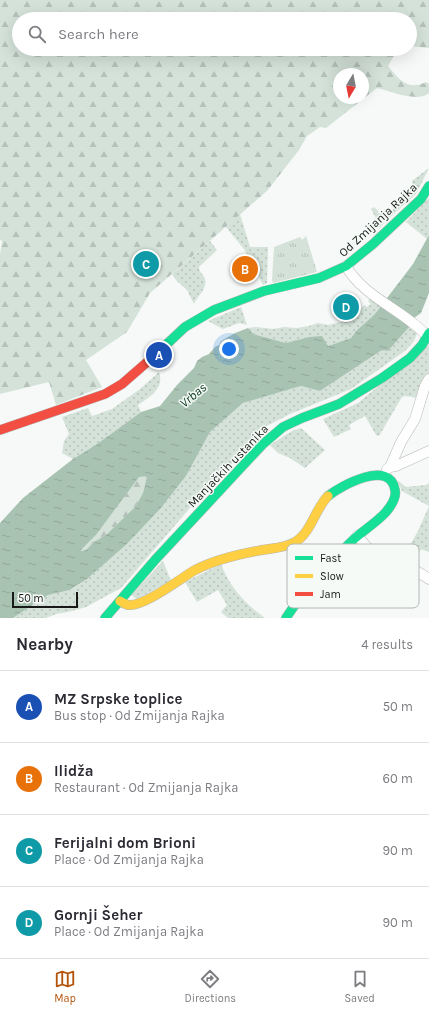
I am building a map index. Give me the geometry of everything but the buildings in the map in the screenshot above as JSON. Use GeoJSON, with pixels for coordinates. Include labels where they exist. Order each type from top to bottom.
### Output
{"type":"FeatureCollection","features":[{"type":"Feature","properties":{"kind":"street","name":"Od Zmijanja Rajka"},"geometry":{"type":"LineString","coordinates":[[0,430],[105,394],[122,384],[138,371],[185,327],[214,310],[264,291],[319,278],[346,266],[373,244],[421,199],[429,186]]}},
{"type":"Feature","properties":{"kind":"street"},"geometry":{"type":"LineString","coordinates":[[346,266],[354,277],[372,294],[428,335]]}},
{"type":"Feature","properties":{"kind":"street","name":"Manjačkih ustanika"},"geometry":{"type":"LineString","coordinates":[[105,618],[206,505],[273,435],[292,422],[339,404],[357,394],[410,358],[422,345],[428,335]]}},
{"type":"Feature","properties":{"kind":"street"},"geometry":{"type":"LineString","coordinates":[[390,467],[401,442],[414,419],[425,386],[429,379]]}},
{"type":"Feature","properties":{"kind":"street"},"geometry":{"type":"LineString","coordinates":[[289,544],[294,542],[303,534],[319,506],[326,497],[335,490],[355,481],[380,474],[390,467],[396,466],[429,451]]}},
{"type":"Feature","properties":{"kind":"street"},"geometry":{"type":"LineString","coordinates":[[349,544],[387,511],[394,500],[396,492],[394,485],[388,477],[380,474]]}},
{"type":"Feature","properties":{"kind":"street"},"geometry":{"type":"LineString","coordinates":[[357,536],[364,544]]}},
{"type":"Feature","properties":{"kind":"street"},"geometry":{"type":"LineString","coordinates":[[105,618],[158,593],[194,571],[220,559],[287,545]]}},
{"type":"Feature","properties":{"kind":"street"},"geometry":{"type":"LineString","coordinates":[[419,573],[429,579]]}},
{"type":"Feature","properties":{"kind":"street"},"geometry":{"type":"LineString","coordinates":[[120,601],[128,605],[135,604]]}},
{"type":"Feature","properties":{"kind":"street"},"geometry":{"type":"LineString","coordinates":[[286,618],[294,608]]}},
{"type":"Feature","properties":{"kind":"green space"},"geometry":{"type":"Polygon","coordinates":[[[0,0],[429,0],[429,48],[417,47],[417,12],[12,12],[12,56],[394,56],[388,66],[396,75],[404,82],[409,84],[414,85],[426,82],[429,84],[429,93],[424,96],[411,97],[377,88],[369,94],[369,68],[333,68],[333,104],[357,104],[326,128],[320,127],[307,136],[299,150],[267,191],[150,293],[127,332],[86,360],[102,387],[56,405],[49,382],[0,394],[0,254],[2,241],[0,240],[0,0]]]}},
{"type":"Feature","properties":{"kind":"green space"},"geometry":{"type":"Polygon","coordinates":[[[429,168],[416,194],[389,218],[387,216],[382,221],[384,223],[380,227],[375,228],[372,222],[376,218],[371,209],[374,207],[378,213],[385,215],[393,210],[408,196],[413,187],[412,181],[429,168]]]}},
{"type":"Feature","properties":{"kind":"green space"},"geometry":{"type":"Polygon","coordinates":[[[429,198],[429,235],[427,239],[406,222],[429,198]]]}},
{"type":"Feature","properties":{"kind":"green space"},"geometry":{"type":"Polygon","coordinates":[[[240,214],[250,247],[268,247],[267,283],[263,285],[244,249],[226,227],[240,214]]]}},
{"type":"Feature","properties":{"kind":"green space"},"geometry":{"type":"Polygon","coordinates":[[[306,236],[317,272],[273,283],[274,247],[300,237],[302,240],[306,236]]]}},
{"type":"Feature","properties":{"kind":"green space"},"geometry":{"type":"Polygon","coordinates":[[[210,241],[217,250],[199,267],[206,282],[204,289],[194,304],[187,290],[172,274],[210,241]]]}},
{"type":"Feature","properties":{"kind":"green space"},"geometry":{"type":"Polygon","coordinates":[[[370,298],[381,305],[374,315],[357,330],[351,338],[328,346],[309,337],[286,343],[253,334],[248,328],[297,328],[318,323],[328,325],[345,321],[365,305],[367,307],[371,304],[368,301],[370,298]]]}},
{"type":"Feature","properties":{"kind":"green space"},"geometry":{"type":"Polygon","coordinates":[[[241,307],[247,325],[239,323],[223,329],[208,321],[241,307]]]}},
{"type":"Feature","properties":{"kind":"green space"},"geometry":{"type":"Polygon","coordinates":[[[410,326],[417,333],[414,341],[409,347],[351,389],[290,414],[259,430],[246,449],[195,502],[121,588],[86,607],[68,612],[56,614],[46,618],[13,618],[48,595],[71,590],[87,579],[127,544],[161,508],[186,476],[210,432],[243,403],[301,386],[320,391],[382,350],[388,351],[410,326]]]}},
{"type":"Feature","properties":{"kind":"green space"},"geometry":{"type":"Polygon","coordinates":[[[429,345],[429,374],[424,381],[419,398],[402,397],[379,436],[376,435],[365,416],[349,425],[351,429],[334,437],[323,419],[358,403],[429,345]]]}},
{"type":"Feature","properties":{"kind":"green space"},"geometry":{"type":"Polygon","coordinates":[[[159,372],[160,383],[155,392],[138,405],[141,412],[97,444],[73,459],[62,453],[64,441],[69,434],[62,417],[88,408],[92,416],[112,409],[140,389],[159,372]]]}},
{"type":"Feature","properties":{"kind":"green space"},"geometry":{"type":"Polygon","coordinates":[[[301,428],[325,450],[305,468],[290,458],[278,453],[270,445],[292,431],[301,428]]]}},
{"type":"Feature","properties":{"kind":"green space"},"geometry":{"type":"Polygon","coordinates":[[[139,476],[147,476],[143,493],[135,507],[107,534],[94,542],[86,550],[80,551],[96,535],[139,476]]]}},
{"type":"Feature","properties":{"kind":"green space"},"geometry":{"type":"Polygon","coordinates":[[[397,480],[406,487],[426,485],[429,483],[429,506],[402,491],[397,480]]]}},
{"type":"Feature","properties":{"kind":"green space"},"geometry":{"type":"Polygon","coordinates":[[[429,506],[429,552],[421,549],[419,553],[419,544],[411,544],[429,506]]]}},
{"type":"Feature","properties":{"kind":"green space"},"geometry":{"type":"Polygon","coordinates":[[[163,561],[171,581],[137,599],[131,595],[163,561]]]}},
{"type":"Feature","properties":{"kind":"green space"},"geometry":{"type":"Polygon","coordinates":[[[221,564],[228,580],[238,594],[244,601],[265,618],[228,618],[221,612],[227,605],[218,590],[197,602],[185,582],[221,564]]]}},
{"type":"Feature","properties":{"kind":"water","name":"Vrbas"},"geometry":{"type":"Polygon","coordinates":[[[429,235],[429,293],[421,313],[414,318],[410,326],[388,351],[382,350],[320,391],[301,386],[243,403],[210,432],[186,476],[161,508],[127,544],[87,579],[70,590],[48,595],[13,618],[0,618],[0,523],[23,498],[73,459],[97,444],[141,412],[160,406],[177,385],[194,368],[197,361],[209,354],[219,345],[221,341],[248,328],[253,334],[286,343],[309,337],[322,336],[328,346],[351,338],[357,330],[374,315],[413,264],[429,235]],[[147,476],[139,477],[96,535],[80,551],[86,550],[94,542],[107,534],[135,507],[143,493],[147,476]]]}},
{"type":"Feature","properties":{"kind":"traffic: fast"},"geometry":{"type":"LineString","coordinates":[[153,357],[185,327],[214,310],[264,291],[319,278],[346,266],[373,244],[421,199],[429,186]]}},
{"type":"Feature","properties":{"kind":"traffic: fast"},"geometry":{"type":"LineString","coordinates":[[105,618],[155,560],[263,444],[283,427],[339,404],[382,378],[410,358],[422,345],[429,333]]}},
{"type":"Feature","properties":{"kind":"traffic: fast"},"geometry":{"type":"LineString","coordinates":[[328,496],[354,481],[375,475],[384,476],[391,481],[395,490],[393,502],[386,512],[349,544]]}},
{"type":"Feature","properties":{"kind":"traffic: fast"},"geometry":{"type":"LineString","coordinates":[[286,618],[293,608]]}},
{"type":"Feature","properties":{"kind":"traffic: slow"},"geometry":{"type":"LineString","coordinates":[[291,544],[305,533],[328,496]]}},
{"type":"Feature","properties":{"kind":"traffic: slow"},"geometry":{"type":"LineString","coordinates":[[120,601],[128,605],[143,602],[195,570],[211,563],[236,555],[287,546]]}},
{"type":"Feature","properties":{"kind":"traffic: jam"},"geometry":{"type":"LineString","coordinates":[[0,430],[105,394],[122,384],[153,357]]}},
{"type":"Feature","properties":{"kind":"place","name":"Ferijalni dom Brioni"},"geometry":{"type":"Point","coordinates":[146,264]}},
{"type":"Feature","properties":{"kind":"place","name":"Ilidža"},"geometry":{"type":"Point","coordinates":[245,269]}},
{"type":"Feature","properties":{"kind":"place","name":"Gornji Šeher"},"geometry":{"type":"Point","coordinates":[346,307]}},
{"type":"Feature","properties":{"kind":"place","name":"MZ Srpske toplice"},"geometry":{"type":"Point","coordinates":[159,355]}}]}
